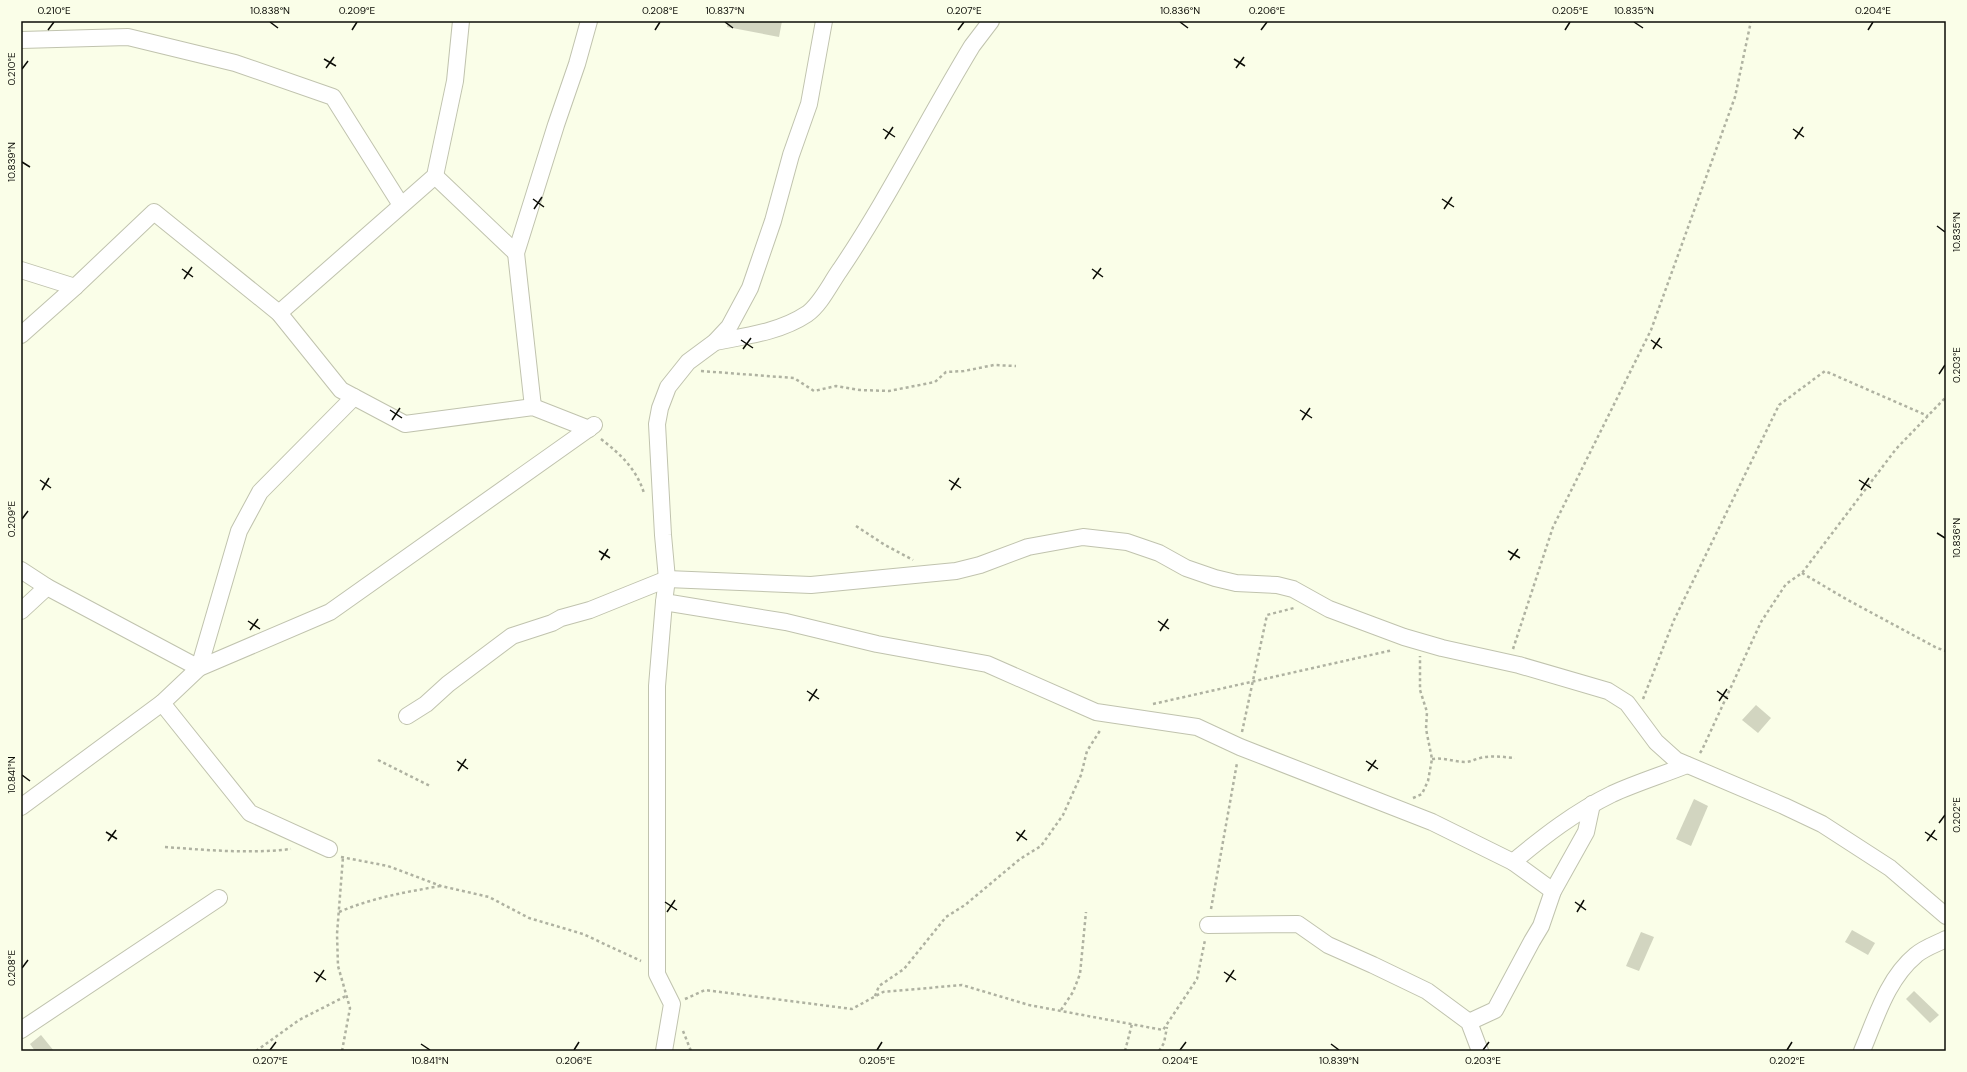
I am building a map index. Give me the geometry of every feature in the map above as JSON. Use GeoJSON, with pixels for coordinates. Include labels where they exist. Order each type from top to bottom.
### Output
{"type":"FeatureCollection","features":[{"type":"Feature","properties":{"kind":"street"},"geometry":{"type":"LineString","coordinates":[[279,313],[436,176],[455,81],[461,21]]}},
{"type":"Feature","properties":{"kind":"street"},"geometry":{"type":"LineString","coordinates":[[533,407],[516,253],[556,125],[577,64],[589,21]]}},
{"type":"Feature","properties":{"kind":"street"},"geometry":{"type":"LineString","coordinates":[[664,1051],[672,1004],[657,974],[656,686],[667,579],[657,424],[660,408],[668,386],[688,362],[715,342],[729,326],[750,288],[773,221],[791,155],[809,104],[824,21]]}},
{"type":"Feature","properties":{"kind":"street"},"geometry":{"type":"LineString","coordinates":[[715,342],[772,330],[797,320],[808,313],[816,305],[854,249],[972,46],[990,21]]}},
{"type":"Feature","properties":{"kind":"street"},"geometry":{"type":"LineString","coordinates":[[21,40],[128,37],[235,63],[332,97],[401,206]]}},
{"type":"Feature","properties":{"kind":"street"},"geometry":{"type":"LineString","coordinates":[[436,176],[516,253]]}},
{"type":"Feature","properties":{"kind":"street"},"geometry":{"type":"LineString","coordinates":[[21,335],[75,288],[154,212],[279,313],[341,390],[405,424],[533,407],[594,429]]}},
{"type":"Feature","properties":{"kind":"street"},"geometry":{"type":"LineString","coordinates":[[21,270],[75,288]]}},
{"type":"Feature","properties":{"kind":"street"},"geometry":{"type":"LineString","coordinates":[[199,668],[239,531],[260,492],[354,397]]}},
{"type":"Feature","properties":{"kind":"street"},"geometry":{"type":"LineString","coordinates":[[21,807],[162,703],[199,668],[330,612],[594,429]]}},
{"type":"Feature","properties":{"kind":"street"},"geometry":{"type":"LineString","coordinates":[[407,716],[426,704],[448,684],[512,636],[552,623],[561,618],[590,610],[667,579],[811,585],[956,571],[980,565],[1028,546],[1083,537],[1127,542],[1159,553],[1186,568],[1215,578],[1236,583],[1277,585],[1293,589],[1337,612],[1404,637],[1509,663],[1608,691],[1627,703],[1665,752],[1676,760],[1784,806],[1822,824],[1890,868],[1946,916]]}},
{"type":"Feature","properties":{"kind":"street"},"geometry":{"type":"LineString","coordinates":[[21,570],[47,587],[199,668]]}},
{"type":"Feature","properties":{"kind":"street"},"geometry":{"type":"LineString","coordinates":[[21,611],[47,587]]}},
{"type":"Feature","properties":{"kind":"street"},"geometry":{"type":"LineString","coordinates":[[664,602],[786,622],[877,644],[987,664],[1096,712],[1197,727],[1240,747],[1432,822],[1513,862],[1553,891]]}},
{"type":"Feature","properties":{"kind":"street"},"geometry":{"type":"LineString","coordinates":[[162,703],[250,813],[333,853]]}},
{"type":"Feature","properties":{"kind":"street"},"geometry":{"type":"LineString","coordinates":[[1513,862],[1547,834],[1592,804],[1634,785],[1687,765]]}},
{"type":"Feature","properties":{"kind":"street"},"geometry":{"type":"LineString","coordinates":[[1470,1022],[1495,1010],[1532,941],[1537,935],[1553,891],[1586,832],[1592,804]]}},
{"type":"Feature","properties":{"kind":"street"},"geometry":{"type":"LineString","coordinates":[[21,1030],[219,898]]}},
{"type":"Feature","properties":{"kind":"street"},"geometry":{"type":"LineString","coordinates":[[1208,925],[1298,924],[1328,946],[1373,965],[1427,992],[1470,1022],[1480,1051]]}},
{"type":"Feature","properties":{"kind":"street"},"geometry":{"type":"LineString","coordinates":[[1862,1051],[1888,989],[1904,967],[1917,954],[1946,939]]}},
{"type":"Feature","properties":{"kind":"path"},"geometry":{"type":"LineString","coordinates":[[1509,663],[1553,527],[1651,330],[1735,97],[1751,21]]}},
{"type":"Feature","properties":{"kind":"path"},"geometry":{"type":"LineString","coordinates":[[683,368],[717,374],[794,378],[814,391],[836,386],[860,390],[889,391],[935,382],[946,372],[964,371],[994,365],[1016,366]]}},
{"type":"Feature","properties":{"kind":"path"},"geometry":{"type":"LineString","coordinates":[[1637,716],[1674,620],[1779,404],[1825,371],[1928,416]]}},
{"type":"Feature","properties":{"kind":"path"},"geometry":{"type":"LineString","coordinates":[[1687,765],[1702,750],[1761,622],[1786,584],[1802,573],[1896,449],[1946,397]]}},
{"type":"Feature","properties":{"kind":"path"},"geometry":{"type":"LineString","coordinates":[[594,429],[622,456],[640,480],[647,500]]}},
{"type":"Feature","properties":{"kind":"path"},"geometry":{"type":"LineString","coordinates":[[856,526],[885,545],[939,572]]}},
{"type":"Feature","properties":{"kind":"path"},"geometry":{"type":"LineString","coordinates":[[1802,573],[1883,620],[1937,648],[1946,651]]}},
{"type":"Feature","properties":{"kind":"path"},"geometry":{"type":"LineString","coordinates":[[672,1004],[705,990],[852,1009],[883,992],[962,985],[1029,1005],[1163,1030],[1198,979],[1246,710],[1267,616],[1315,601]]}},
{"type":"Feature","properties":{"kind":"path"},"geometry":{"type":"LineString","coordinates":[[1148,705],[1424,643]]}},
{"type":"Feature","properties":{"kind":"path"},"geometry":{"type":"LineString","coordinates":[[1395,807],[1422,794],[1428,781],[1432,759],[1426,729],[1427,712],[1420,690],[1419,659],[1424,643]]}},
{"type":"Feature","properties":{"kind":"path"},"geometry":{"type":"LineString","coordinates":[[875,996],[879,986],[904,969],[946,917],[965,905],[1020,859],[1041,846],[1063,815],[1081,775],[1086,751],[1110,714]]}},
{"type":"Feature","properties":{"kind":"path"},"geometry":{"type":"LineString","coordinates":[[1432,759],[1441,757],[1454,762],[1468,762],[1480,758],[1495,756],[1515,758]]}},
{"type":"Feature","properties":{"kind":"path"},"geometry":{"type":"LineString","coordinates":[[378,760],[430,786]]}},
{"type":"Feature","properties":{"kind":"path"},"geometry":{"type":"LineString","coordinates":[[165,848],[238,852],[267,852],[295,849]]}},
{"type":"Feature","properties":{"kind":"path"},"geometry":{"type":"LineString","coordinates":[[333,853],[343,857],[388,866],[441,886],[489,897],[529,918],[583,934],[643,961],[657,974]]}},
{"type":"Feature","properties":{"kind":"path"},"geometry":{"type":"LineString","coordinates":[[342,1051],[350,1008],[348,995],[338,966],[337,934],[343,857]]}},
{"type":"Feature","properties":{"kind":"path"},"geometry":{"type":"LineString","coordinates":[[339,912],[363,902],[397,893],[441,886]]}},
{"type":"Feature","properties":{"kind":"path"},"geometry":{"type":"LineString","coordinates":[[1061,1010],[1073,992],[1080,974],[1086,912]]}},
{"type":"Feature","properties":{"kind":"path"},"geometry":{"type":"LineString","coordinates":[[256,1051],[299,1020],[348,995]]}},
{"type":"Feature","properties":{"kind":"path"},"geometry":{"type":"LineString","coordinates":[[1125,1051],[1132,1024]]}},
{"type":"Feature","properties":{"kind":"path"},"geometry":{"type":"LineString","coordinates":[[1159,1051],[1164,1042],[1167,1024]]}},
{"type":"Feature","properties":{"kind":"building"},"geometry":{"type":"Polygon","coordinates":[[[728,21],[782,21],[779,37],[727,27],[728,21]]]}},
{"type":"Feature","properties":{"kind":"building"},"geometry":{"type":"Polygon","coordinates":[[[1756,705],[1771,718],[1758,733],[1742,720],[1756,705]]]}},
{"type":"Feature","properties":{"kind":"building"},"geometry":{"type":"Polygon","coordinates":[[[1694,799],[1708,806],[1691,846],[1676,839],[1694,799]]]}},
{"type":"Feature","properties":{"kind":"building"},"geometry":{"type":"Polygon","coordinates":[[[1852,930],[1875,943],[1868,955],[1845,942],[1852,930]]]}},
{"type":"Feature","properties":{"kind":"building"},"geometry":{"type":"Polygon","coordinates":[[[1641,932],[1654,937],[1639,971],[1626,966],[1641,932]]]}},
{"type":"Feature","properties":{"kind":"building"},"geometry":{"type":"Polygon","coordinates":[[[1914,991],[1939,1015],[1930,1023],[1906,999],[1914,991]]]}},
{"type":"Feature","properties":{"kind":"building"},"geometry":{"type":"Polygon","coordinates":[[[41,1035],[54,1051],[35,1051],[30,1044],[41,1035]]]}}]}
